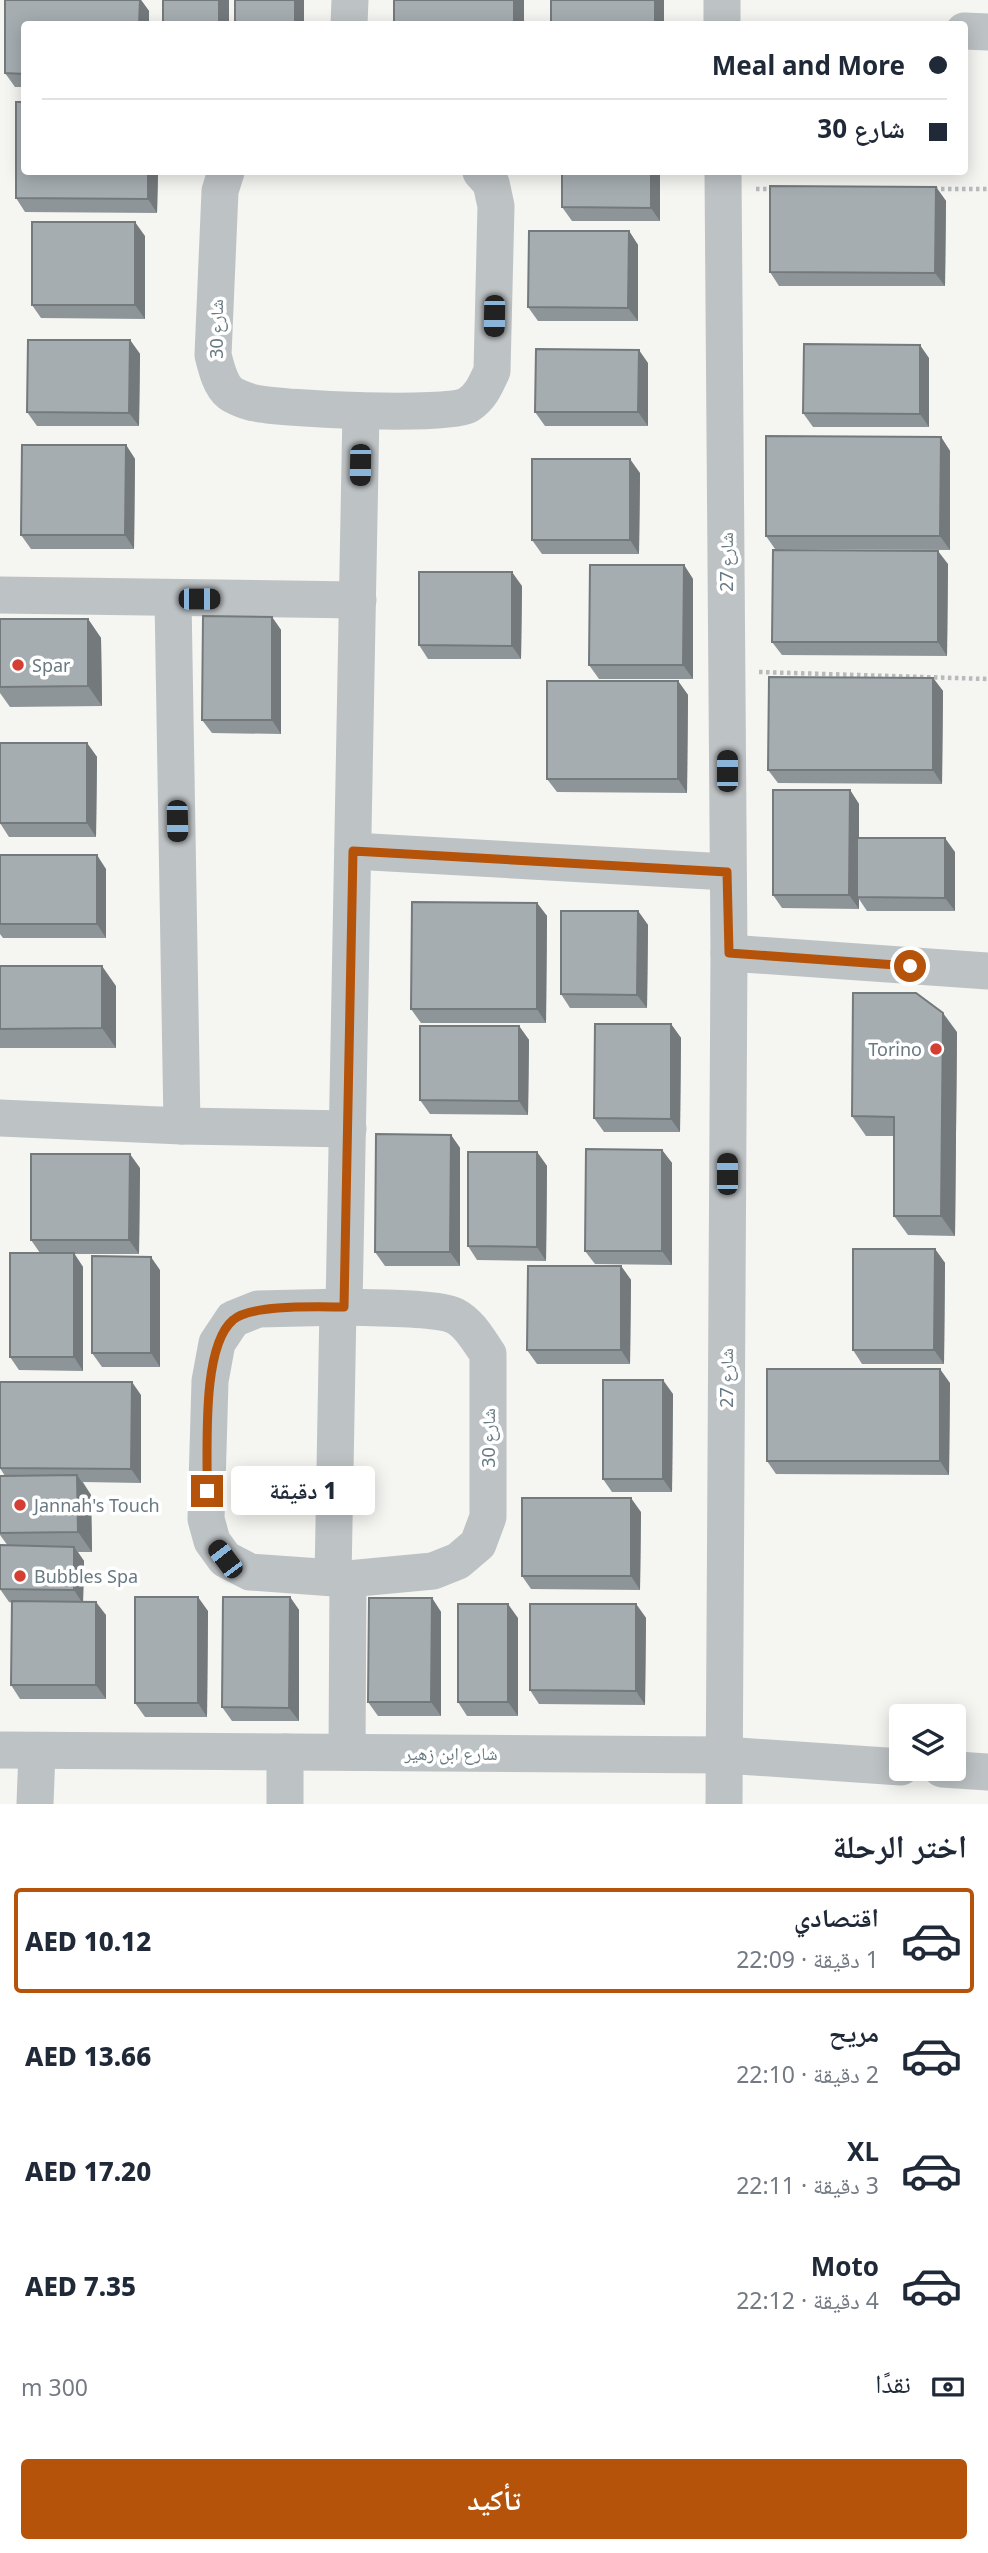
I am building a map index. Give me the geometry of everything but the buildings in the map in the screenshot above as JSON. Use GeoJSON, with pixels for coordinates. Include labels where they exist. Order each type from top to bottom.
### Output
{"type":"FeatureCollection","features":[{"type":"Feature","properties":{"kind":"street"},"geometry":{"type":"LineString","coordinates":[[349,21],[350,0]]}},
{"type":"Feature","properties":{"kind":"street"},"geometry":{"type":"LineString","coordinates":[[722,0],[722,21]]}},
{"type":"Feature","properties":{"kind":"street"},"geometry":{"type":"LineString","coordinates":[[968,31],[988,32]]}},
{"type":"Feature","properties":{"kind":"street","name":"شارع 30"},"geometry":{"type":"LineString","coordinates":[[225,175],[220,191],[218,232],[213,355],[217,372],[230,393],[254,403],[361,411],[436,410],[466,406],[484,391],[492,371],[496,206],[491,183],[484,175]]}},
{"type":"Feature","properties":{"kind":"street","name":"شارع 27"},"geometry":{"type":"LineString","coordinates":[[723,180],[729,953],[724,1804]]}},
{"type":"Feature","properties":{"kind":"street"},"geometry":{"type":"LineString","coordinates":[[347,1752],[341,1579],[341,1307],[348,1129],[361,411]]}},
{"type":"Feature","properties":{"kind":"street"},"geometry":{"type":"LineString","coordinates":[[0,595],[358,600]]}},
{"type":"Feature","properties":{"kind":"street"},"geometry":{"type":"LineString","coordinates":[[173,599],[182,1126]]}},
{"type":"Feature","properties":{"kind":"street"},"geometry":{"type":"LineString","coordinates":[[353,851],[727,872]]}},
{"type":"Feature","properties":{"kind":"street"},"geometry":{"type":"LineString","coordinates":[[729,953],[988,971]]}},
{"type":"Feature","properties":{"kind":"street"},"geometry":{"type":"LineString","coordinates":[[0,1118],[182,1126],[348,1129]]}},
{"type":"Feature","properties":{"kind":"street","name":"شارع 30"},"geometry":{"type":"LineString","coordinates":[[341,1307],[438,1311],[455,1316],[473,1332],[488,1354],[488,1517],[478,1544],[458,1561],[433,1571],[341,1579],[250,1572],[225,1559],[212,1541],[206,1518],[209,1381],[217,1343],[233,1319],[257,1310],[341,1307]]}},
{"type":"Feature","properties":{"kind":"street","name":"شارع ابن زهير"},"geometry":{"type":"LineString","coordinates":[[0,1750],[724,1755],[889,1765]]}},
{"type":"Feature","properties":{"kind":"street"},"geometry":{"type":"LineString","coordinates":[[35,1804],[37,1751]]}},
{"type":"Feature","properties":{"kind":"street"},"geometry":{"type":"LineString","coordinates":[[285,1752],[285,1804]]}},
{"type":"Feature","properties":{"kind":"street"},"geometry":{"type":"LineString","coordinates":[[966,1771],[988,1772]]}},
{"type":"Feature","properties":{"kind":"path"},"geometry":{"type":"LineString","coordinates":[[723,180],[779,189]]}},
{"type":"Feature","properties":{"kind":"path"},"geometry":{"type":"LineString","coordinates":[[932,189],[988,189]]}},
{"type":"Feature","properties":{"kind":"path"},"geometry":{"type":"LineString","coordinates":[[726,671],[988,679]]}},
{"type":"Feature","properties":{"kind":"place","name":"Spar"},"geometry":{"type":"Point","coordinates":[18,665]}},
{"type":"Feature","properties":{"kind":"place","name":"Torino"},"geometry":{"type":"Point","coordinates":[936,1049]}},
{"type":"Feature","properties":{"kind":"place","name":"Jannah's Touch"},"geometry":{"type":"Point","coordinates":[20,1505]}},
{"type":"Feature","properties":{"kind":"place","name":"Bubbles Spa"},"geometry":{"type":"Point","coordinates":[20,1576]}},
{"type":"Feature","properties":{"kind":"route"},"geometry":{"type":"LineString","coordinates":[[207,1491],[209,1381],[217,1343],[233,1319],[257,1310],[344,1307],[353,851],[727,872],[729,953],[910,966]]}}]}
